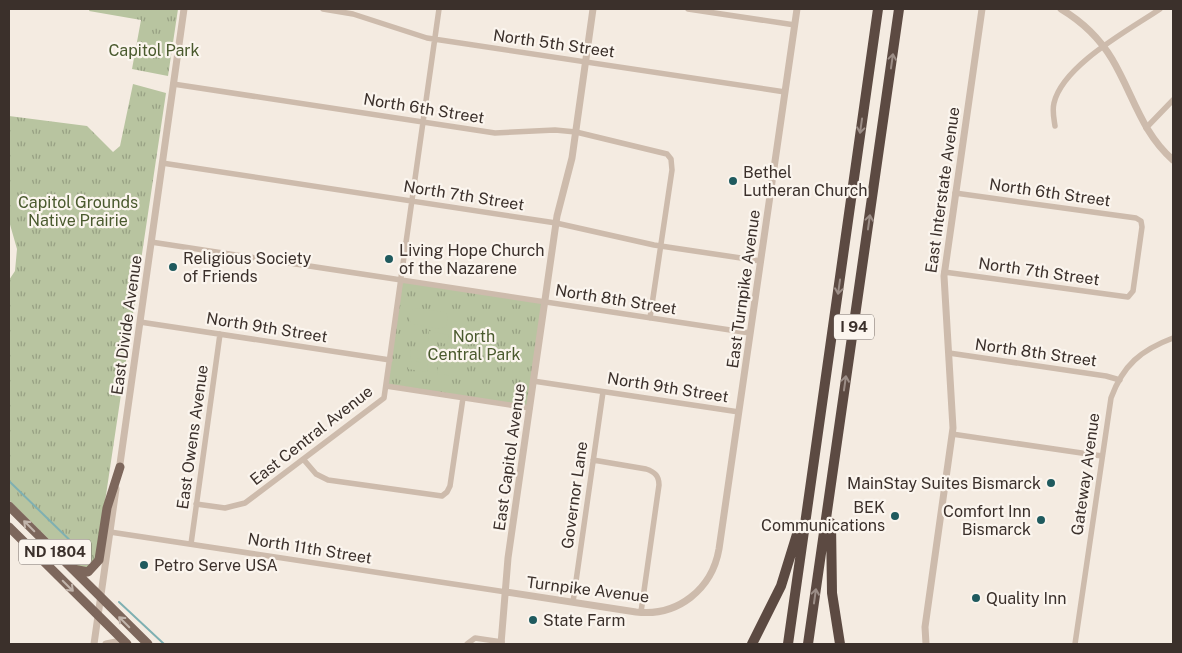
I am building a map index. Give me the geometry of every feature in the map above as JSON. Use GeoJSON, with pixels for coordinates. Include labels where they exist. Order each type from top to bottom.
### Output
{"type":"FeatureCollection","features":[{"type":"Feature","properties":{"kind":"highway","name":"I 94"},"geometry":{"type":"LineString","coordinates":[[788,644],[878,9]]}},
{"type":"Feature","properties":{"kind":"highway","name":"I 94"},"geometry":{"type":"LineString","coordinates":[[808,644],[899,9]]}},
{"type":"Feature","properties":{"kind":"highway"},"geometry":{"type":"LineString","coordinates":[[752,644],[776,598],[794,547],[827,367]]}},
{"type":"Feature","properties":{"kind":"highway"},"geometry":{"type":"LineString","coordinates":[[840,644],[833,605],[830,556],[832,504],[841,411]]}},
{"type":"Feature","properties":{"kind":"main road"},"geometry":{"type":"LineString","coordinates":[[72,569],[88,572],[99,560],[107,508],[120,467]]}},
{"type":"Feature","properties":{"kind":"main road","name":"ND 1804"},"geometry":{"type":"LineString","coordinates":[[9,506],[148,644]]}},
{"type":"Feature","properties":{"kind":"main road","name":"ND 1804"},"geometry":{"type":"LineString","coordinates":[[9,527],[127,644]]}},
{"type":"Feature","properties":{"kind":"street","name":"East Divide Avenue"},"geometry":{"type":"LineString","coordinates":[[94,644],[184,9]]}},
{"type":"Feature","properties":{"kind":"street","name":"North 5th Street"},"geometry":{"type":"LineString","coordinates":[[323,9],[358,15],[435,40],[785,92]]}},
{"type":"Feature","properties":{"kind":"street","name":"East Central Avenue"},"geometry":{"type":"LineString","coordinates":[[196,504],[225,508],[238,506],[304,460],[380,403],[384,398],[439,9]]}},
{"type":"Feature","properties":{"kind":"street","name":"East Capitol Avenue"},"geometry":{"type":"LineString","coordinates":[[502,643],[508,558],[544,302],[556,223],[571,163],[593,9]]}},
{"type":"Feature","properties":{"kind":"street"},"geometry":{"type":"LineString","coordinates":[[688,9],[795,25]]}},
{"type":"Feature","properties":{"kind":"street","name":"East Turnpike Avenue"},"geometry":{"type":"LineString","coordinates":[[712,573],[720,549],[797,9]]}},
{"type":"Feature","properties":{"kind":"street","name":"East Interstate Avenue"},"geometry":{"type":"LineString","coordinates":[[926,644],[925,627],[952,434],[944,272],[982,9]]}},
{"type":"Feature","properties":{"kind":"street"},"geometry":{"type":"LineString","coordinates":[[1061,9],[1086,28],[1104,48],[1117,67],[1146,128],[1173,160]]}},
{"type":"Feature","properties":{"kind":"street"},"geometry":{"type":"LineString","coordinates":[[1055,126],[1053,108],[1062,87],[1076,70],[1160,9]]}},
{"type":"Feature","properties":{"kind":"street","name":"North 6th Street"},"geometry":{"type":"LineString","coordinates":[[173,84],[505,134],[555,130],[576,132],[663,153],[670,156],[672,166],[661,246]]}},
{"type":"Feature","properties":{"kind":"street"},"geometry":{"type":"LineString","coordinates":[[1146,128],[1173,100]]}},
{"type":"Feature","properties":{"kind":"street","name":"North 7th Street"},"geometry":{"type":"LineString","coordinates":[[162,163],[556,223],[661,246],[761,261]]}},
{"type":"Feature","properties":{"kind":"street","name":"North 6th Street"},"geometry":{"type":"LineString","coordinates":[[955,193],[1141,221],[1133,291],[1130,297]]}},
{"type":"Feature","properties":{"kind":"street","name":"North 8th Street"},"geometry":{"type":"LineString","coordinates":[[151,242],[750,333]]}},
{"type":"Feature","properties":{"kind":"street"},"geometry":{"type":"LineString","coordinates":[[650,318],[661,246]]}},
{"type":"Feature","properties":{"kind":"street","name":"North 7th Street"},"geometry":{"type":"LineString","coordinates":[[944,272],[1130,297]]}},
{"type":"Feature","properties":{"kind":"street","name":"North 9th Street"},"geometry":{"type":"LineString","coordinates":[[140,322],[390,360]]}},
{"type":"Feature","properties":{"kind":"street","name":"East Owens Avenue"},"geometry":{"type":"LineString","coordinates":[[191,544],[220,334]]}},
{"type":"Feature","properties":{"kind":"street","name":"Gateway Avenue"},"geometry":{"type":"LineString","coordinates":[[1075,644],[1109,403],[1120,380],[1132,362],[1143,352],[1173,338]]}},
{"type":"Feature","properties":{"kind":"street","name":"North 8th Street"},"geometry":{"type":"LineString","coordinates":[[949,353],[1106,376],[1120,380]]}},
{"type":"Feature","properties":{"kind":"street","name":"North 9th Street"},"geometry":{"type":"LineString","coordinates":[[534,381],[739,412]]}},
{"type":"Feature","properties":{"kind":"street"},"geometry":{"type":"LineString","coordinates":[[386,386],[530,408]]}},
{"type":"Feature","properties":{"kind":"street","name":"Governor Lane"},"geometry":{"type":"LineString","coordinates":[[573,602],[603,392]]}},
{"type":"Feature","properties":{"kind":"street"},"geometry":{"type":"LineString","coordinates":[[304,460],[316,474],[328,480],[436,496],[444,495],[450,486],[463,398]]}},
{"type":"Feature","properties":{"kind":"street"},"geometry":{"type":"LineString","coordinates":[[952,434],[1102,456]]}},
{"type":"Feature","properties":{"kind":"street"},"geometry":{"type":"LineString","coordinates":[[593,460],[646,469],[653,472],[658,478],[659,485],[641,612]]}},
{"type":"Feature","properties":{"kind":"street","name":"North 11th Street"},"geometry":{"type":"LineString","coordinates":[[110,532],[506,592]]}},
{"type":"Feature","properties":{"kind":"street","name":"Turnpike Avenue"},"geometry":{"type":"LineString","coordinates":[[506,592],[641,612],[665,610],[684,602],[701,588],[712,573]]}},
{"type":"Feature","properties":{"kind":"street"},"geometry":{"type":"LineString","coordinates":[[467,644],[475,638],[502,643]]}},
{"type":"Feature","properties":{"kind":"street"},"geometry":{"type":"LineString","coordinates":[[106,644],[116,642],[127,644]]}},
{"type":"Feature","properties":{"kind":"green space","name":"Capitol Park"},"geometry":{"type":"Polygon","coordinates":[[[90,9],[178,9],[168,76],[132,69],[141,20],[89,11],[90,9]]]}},
{"type":"Feature","properties":{"kind":"green space","name":"Capitol Grounds Native Prairie"},"geometry":{"type":"Polygon","coordinates":[[[133,84],[166,93],[96,562],[87,570],[79,569],[9,500],[9,280],[15,271],[17,249],[9,221],[9,116],[87,126],[113,152],[120,146],[133,84]]]}},
{"type":"Feature","properties":{"kind":"green space","name":"North Central Park"},"geometry":{"type":"Polygon","coordinates":[[[401,280],[544,302],[530,408],[386,386],[401,280]]]}},
{"type":"Feature","properties":{"kind":"green space"},"geometry":{"type":"Polygon","coordinates":[[[414,308],[445,312],[448,316],[446,326],[441,329],[412,324],[409,316],[410,311],[414,308]]]}},
{"type":"Feature","properties":{"kind":"green space"},"geometry":{"type":"Polygon","coordinates":[[[429,331],[449,335],[447,344],[428,340],[429,331]]]}},
{"type":"Feature","properties":{"kind":"green space"},"geometry":{"type":"Polygon","coordinates":[[[411,349],[430,352],[429,360],[410,358],[411,349]]]}},
{"type":"Feature","properties":{"kind":"green space"},"geometry":{"type":"Polygon","coordinates":[[[440,353],[459,356],[458,365],[439,362],[440,353]]]}},
{"type":"Feature","properties":{"kind":"green space"},"geometry":{"type":"Polygon","coordinates":[[[409,361],[428,363],[427,372],[408,369],[409,361]]]}},
{"type":"Feature","properties":{"kind":"green space"},"geometry":{"type":"Polygon","coordinates":[[[438,365],[457,368],[456,376],[437,374],[438,365]]]}},
{"type":"Feature","properties":{"kind":"waterway"},"geometry":{"type":"LineString","coordinates":[[9,481],[83,553]]}},
{"type":"Feature","properties":{"kind":"waterway"},"geometry":{"type":"LineString","coordinates":[[119,602],[164,644]]}},
{"type":"Feature","properties":{"kind":"place","name":"Bethel Lutheran Church"},"geometry":{"type":"Point","coordinates":[733,181]}},
{"type":"Feature","properties":{"kind":"place","name":"Living Hope Church of the Nazarene"},"geometry":{"type":"Point","coordinates":[389,259]}},
{"type":"Feature","properties":{"kind":"place","name":"Religious Society of Friends"},"geometry":{"type":"Point","coordinates":[173,267]}},
{"type":"Feature","properties":{"kind":"place","name":"MainStay Suites Bismarck"},"geometry":{"type":"Point","coordinates":[1051,483]}},
{"type":"Feature","properties":{"kind":"place","name":"BEK Communications"},"geometry":{"type":"Point","coordinates":[895,516]}},
{"type":"Feature","properties":{"kind":"place","name":"Comfort Inn Bismarck"},"geometry":{"type":"Point","coordinates":[1041,520]}},
{"type":"Feature","properties":{"kind":"place","name":"Petro Serve USA"},"geometry":{"type":"Point","coordinates":[144,565]}},
{"type":"Feature","properties":{"kind":"place","name":"Quality Inn"},"geometry":{"type":"Point","coordinates":[976,598]}},
{"type":"Feature","properties":{"kind":"place","name":"State Farm"},"geometry":{"type":"Point","coordinates":[533,620]}}]}
